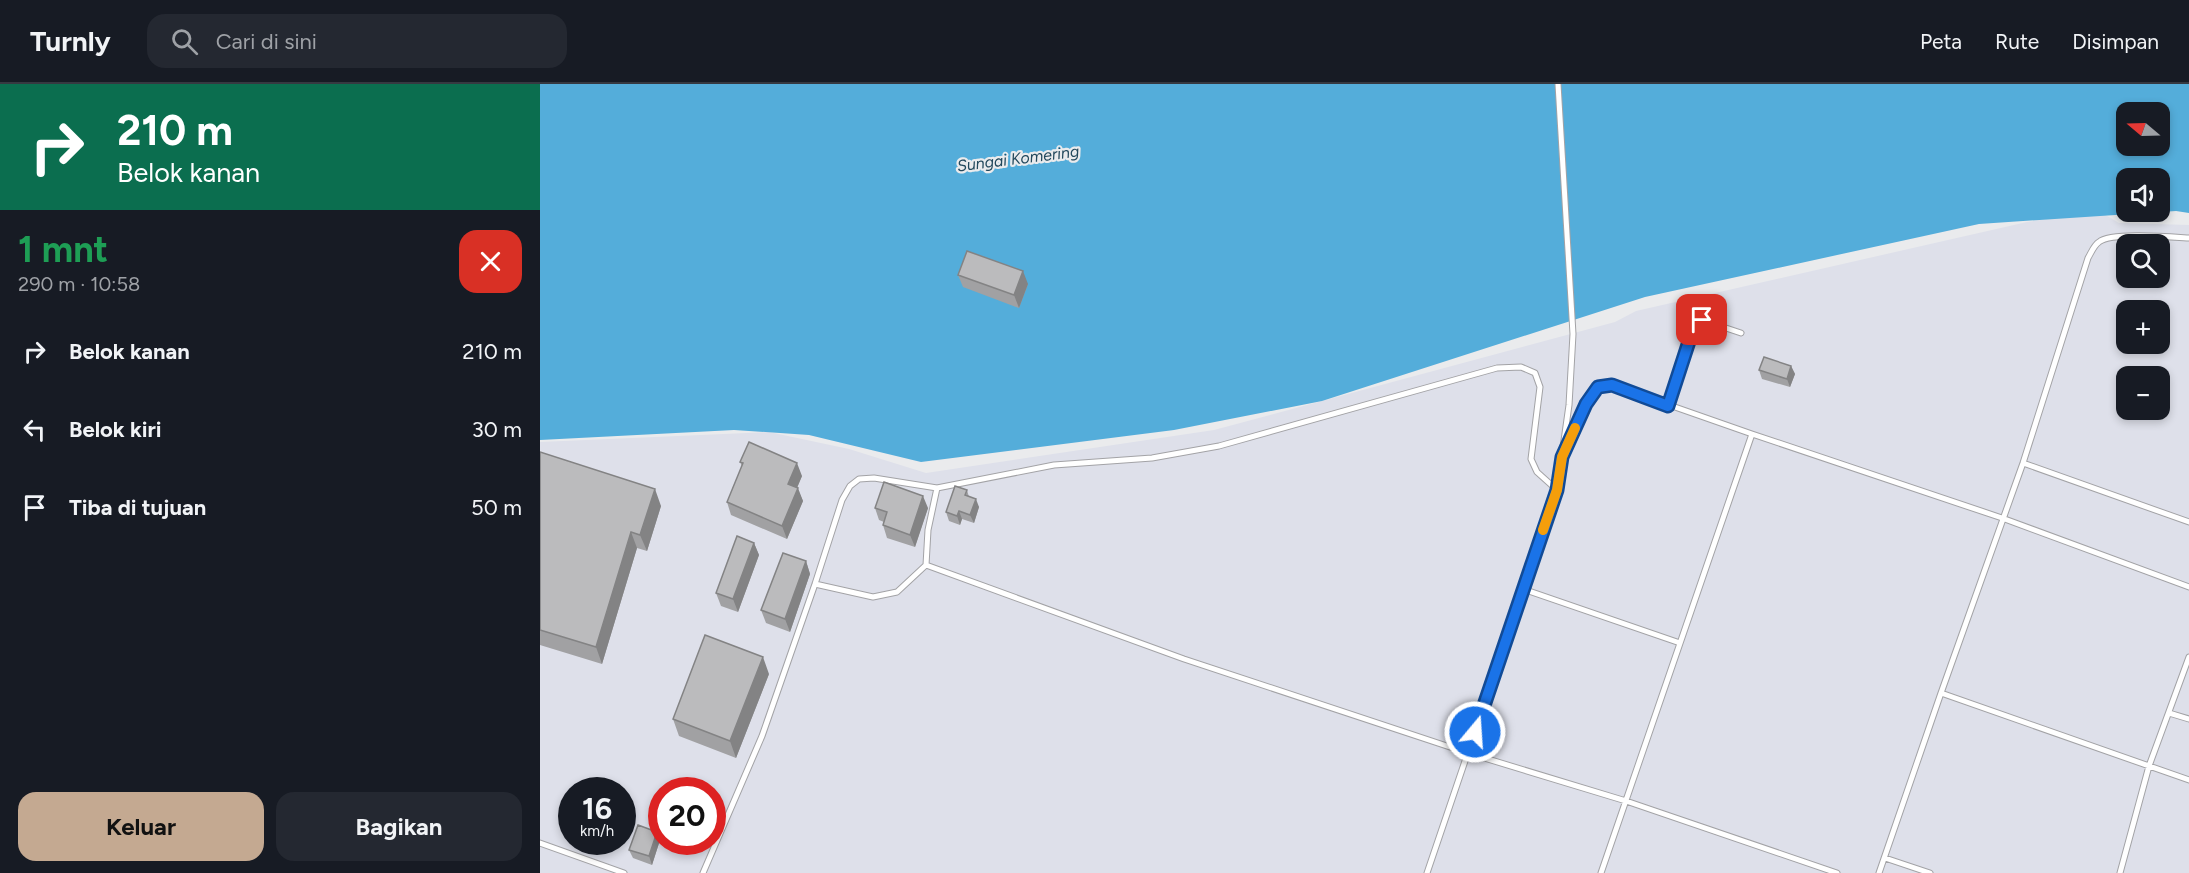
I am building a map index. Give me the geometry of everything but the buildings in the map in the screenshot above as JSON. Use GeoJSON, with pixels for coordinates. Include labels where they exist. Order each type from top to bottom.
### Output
{"type":"FeatureCollection","features":[{"type":"Feature","properties":{"kind":"lane"},"geometry":{"type":"LineString","coordinates":[[1427,873],[1557,490],[1569,405],[1573,334],[1558,84]]}},
{"type":"Feature","properties":{"kind":"lane"},"geometry":{"type":"LineString","coordinates":[[1879,873],[2023,463],[2088,258],[2099,241],[2114,236],[2189,238]]}},
{"type":"Feature","properties":{"kind":"lane"},"geometry":{"type":"LineString","coordinates":[[1668,406],[1695,323],[1702,320],[1741,333]]}},
{"type":"Feature","properties":{"kind":"lane"},"geometry":{"type":"LineString","coordinates":[[703,873],[762,736],[842,500],[850,486],[859,479],[874,478],[937,488],[1054,465],[1152,458],[1219,446],[1497,368],[1521,367],[1534,373],[1540,387],[1532,459],[1537,472],[1557,490]]}},
{"type":"Feature","properties":{"kind":"lane"},"geometry":{"type":"LineString","coordinates":[[1562,457],[1586,404],[1598,387],[1612,385],[1668,406],[2002,518],[2189,586]]}},
{"type":"Feature","properties":{"kind":"lane"},"geometry":{"type":"LineString","coordinates":[[1601,873],[1752,434]]}},
{"type":"Feature","properties":{"kind":"lane"},"geometry":{"type":"LineString","coordinates":[[2023,463],[2189,522]]}},
{"type":"Feature","properties":{"kind":"lane"},"geometry":{"type":"LineString","coordinates":[[815,584],[873,597],[897,592],[926,565],[928,530],[937,488]]}},
{"type":"Feature","properties":{"kind":"lane"},"geometry":{"type":"LineString","coordinates":[[926,565],[1184,659],[1468,753],[1626,801],[1836,873]]}},
{"type":"Feature","properties":{"kind":"lane"},"geometry":{"type":"LineString","coordinates":[[1523,589],[1680,643]]}},
{"type":"Feature","properties":{"kind":"lane"},"geometry":{"type":"LineString","coordinates":[[2120,873],[2149,766],[2189,657]]}},
{"type":"Feature","properties":{"kind":"lane"},"geometry":{"type":"LineString","coordinates":[[1941,693],[2189,780]]}},
{"type":"Feature","properties":{"kind":"lane"},"geometry":{"type":"LineString","coordinates":[[2169,713],[2189,719]]}},
{"type":"Feature","properties":{"kind":"lane"},"geometry":{"type":"LineString","coordinates":[[540,843],[624,873]]}},
{"type":"Feature","properties":{"kind":"lane"},"geometry":{"type":"LineString","coordinates":[[1885,858],[1929,873]]}},
{"type":"Feature","properties":{"kind":"shaded area"},"geometry":{"type":"Polygon","coordinates":[[[2099,211],[2119,223],[2189,225],[2189,873],[540,873],[540,442],[769,432],[849,449],[926,473],[1214,430],[1615,322],[1636,311],[2027,222],[2099,211]]]}},
{"type":"Feature","properties":{"kind":"water","name":"Sungai Komering"},"geometry":{"type":"Polygon","coordinates":[[[540,84],[2189,84],[2189,213],[2170,211],[2170,168],[2116,168],[2116,215],[1979,224],[1645,297],[1322,401],[1174,430],[921,462],[809,435],[734,430],[540,440],[540,84]]]}},
{"type":"Feature","properties":{"kind":"slow traffic"},"geometry":{"type":"LineString","coordinates":[[1543,530],[1557,490],[1562,457],[1575,428]]}},
{"type":"Feature","properties":{"kind":"route"},"geometry":{"type":"LineString","coordinates":[[1475,732],[1557,490],[1562,457],[1586,404],[1598,387],[1612,385],[1668,406],[1695,323],[1702,320]]}}]}
